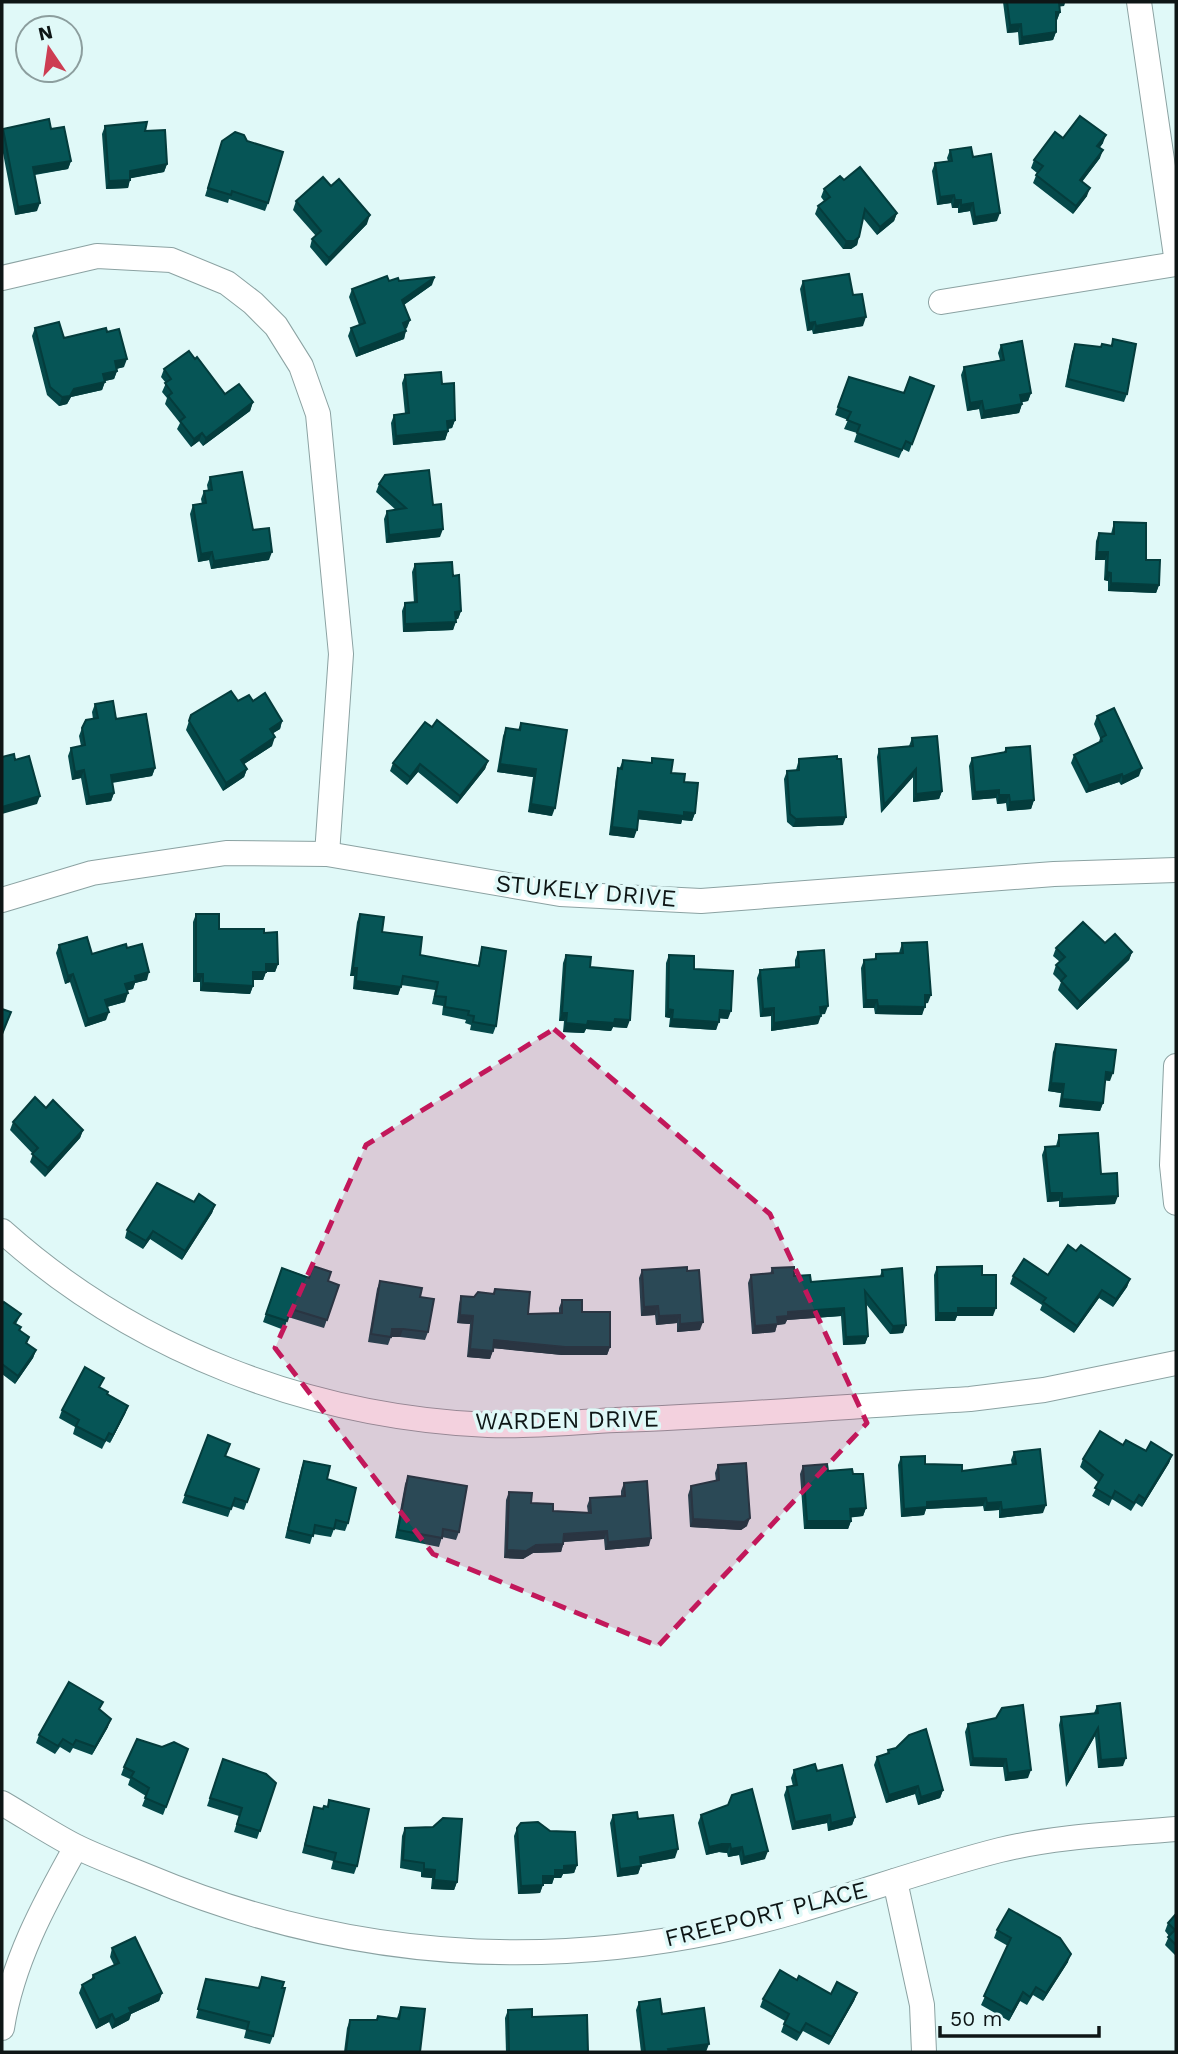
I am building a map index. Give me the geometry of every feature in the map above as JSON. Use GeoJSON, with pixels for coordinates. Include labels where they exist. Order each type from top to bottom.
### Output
{"type":"FeatureCollection","features":[{"type":"Feature","properties":{"kind":"street"},"geometry":{"type":"LineString","coordinates":[[1139,2],[1176,256]]}},
{"type":"Feature","properties":{"kind":"street"},"geometry":{"type":"LineString","coordinates":[[2,278],[97,256],[128,255],[171,260],[227,284],[253,303],[276,327],[301,366],[318,415],[341,654],[327,854]]}},
{"type":"Feature","properties":{"kind":"street"},"geometry":{"type":"LineString","coordinates":[[941,302],[1176,264]]}},
{"type":"Feature","properties":{"kind":"street","name":"STUKELY DRIVE"},"geometry":{"type":"LineString","coordinates":[[2,900],[92,873],[226,853],[327,854],[536,891],[650,901],[701,901],[1054,874],[1176,870]]}},
{"type":"Feature","properties":{"kind":"street"},"geometry":{"type":"LineString","coordinates":[[1176,1066],[1172,1165],[1176,1203]]}},
{"type":"Feature","properties":{"kind":"street","name":"WARDEN DRIVE"},"geometry":{"type":"LineString","coordinates":[[2,1231],[70,1285],[157,1340],[213,1365],[304,1398],[396,1416],[490,1425],[970,1399],[1045,1390],[1176,1363]]}},
{"type":"Feature","properties":{"kind":"street","name":"FREEPORT PLACE"},"geometry":{"type":"LineString","coordinates":[[2,1802],[76,1847],[207,1902],[359,1941],[411,1949],[488,1953],[571,1951],[683,1937],[744,1924],[1002,1850],[1056,1840],[1176,1829]]}},
{"type":"Feature","properties":{"kind":"street"},"geometry":{"type":"LineString","coordinates":[[2,2028],[6,2003],[29,1937],[76,1847]]}},
{"type":"Feature","properties":{"kind":"street"},"geometry":{"type":"LineString","coordinates":[[895,1881],[922,2005],[924,2052]]}},
{"type":"Feature","properties":{"kind":"highlighted area"},"geometry":{"type":"Polygon","coordinates":[[[554,1029],[770,1214],[867,1423],[658,1646],[433,1554],[275,1348],[366,1145],[554,1029]]]}},
{"type":"Feature","properties":{"kind":"building"},"geometry":{"type":"Polygon","coordinates":[[[1007,2],[1059,2],[1056,32],[1022,37],[1021,24],[1010,25],[1007,2]]]}},
{"type":"Feature","properties":{"kind":"building"},"geometry":{"type":"Polygon","coordinates":[[[1080,116],[1106,135],[1097,146],[1103,150],[1080,180],[1090,188],[1076,206],[1036,175],[1043,166],[1034,160],[1055,132],[1063,138],[1080,116]]]}},
{"type":"Feature","properties":{"kind":"building"},"geometry":{"type":"Polygon","coordinates":[[[49,119],[51,129],[64,127],[71,161],[33,167],[40,203],[18,207],[3,129],[49,119]]]}},
{"type":"Feature","properties":{"kind":"building"},"geometry":{"type":"Polygon","coordinates":[[[147,122],[145,131],[165,130],[167,164],[130,171],[130,180],[109,181],[105,126],[147,122]]]}},
{"type":"Feature","properties":{"kind":"building"},"geometry":{"type":"Polygon","coordinates":[[[235,132],[244,135],[247,141],[283,152],[268,203],[232,191],[231,195],[208,188],[222,141],[235,132]]]}},
{"type":"Feature","properties":{"kind":"building"},"geometry":{"type":"Polygon","coordinates":[[[971,147],[973,157],[991,154],[1000,213],[975,217],[973,203],[961,205],[961,200],[955,200],[954,195],[940,197],[935,163],[952,161],[950,150],[971,147]]]}},
{"type":"Feature","properties":{"kind":"building"},"geometry":{"type":"Polygon","coordinates":[[[860,167],[897,213],[880,227],[865,209],[859,237],[854,241],[846,241],[818,206],[830,197],[824,189],[840,176],[844,180],[860,167]]]}},
{"type":"Feature","properties":{"kind":"building"},"geometry":{"type":"Polygon","coordinates":[[[323,177],[331,186],[339,179],[370,215],[329,258],[312,239],[321,231],[296,201],[323,177]]]}},
{"type":"Feature","properties":{"kind":"building"},"geometry":{"type":"Polygon","coordinates":[[[849,274],[853,295],[862,294],[866,317],[816,326],[815,322],[809,323],[803,281],[849,274]]]}},
{"type":"Feature","properties":{"kind":"building"},"geometry":{"type":"Polygon","coordinates":[[[387,276],[389,281],[398,278],[399,281],[435,277],[402,300],[410,320],[403,323],[406,331],[359,349],[351,328],[365,323],[352,289],[387,276]]]}},
{"type":"Feature","properties":{"kind":"building"},"geometry":{"type":"Polygon","coordinates":[[[59,322],[64,338],[106,328],[107,332],[119,329],[127,359],[115,361],[117,371],[103,374],[105,382],[74,389],[70,396],[62,397],[50,387],[35,328],[59,322]]]}},
{"type":"Feature","properties":{"kind":"building"},"geometry":{"type":"Polygon","coordinates":[[[1113,339],[1136,344],[1127,394],[1068,379],[1075,344],[1112,346],[1113,339]]]}},
{"type":"Feature","properties":{"kind":"building"},"geometry":{"type":"Polygon","coordinates":[[[1022,341],[1031,393],[1020,395],[1022,404],[984,411],[982,401],[970,403],[964,367],[1004,360],[1001,345],[1022,341]]]}},
{"type":"Feature","properties":{"kind":"building"},"geometry":{"type":"Polygon","coordinates":[[[189,351],[195,359],[197,357],[225,394],[239,384],[253,402],[206,438],[202,433],[194,439],[180,421],[185,417],[168,396],[172,393],[165,383],[171,379],[164,369],[189,351]]]}},
{"type":"Feature","properties":{"kind":"building"},"geometry":{"type":"Polygon","coordinates":[[[441,372],[442,384],[454,383],[455,420],[447,421],[448,431],[396,436],[394,415],[409,413],[405,375],[441,372]]]}},
{"type":"Feature","properties":{"kind":"building"},"geometry":{"type":"Polygon","coordinates":[[[849,377],[904,393],[910,377],[934,386],[912,444],[906,441],[902,450],[857,433],[860,425],[847,420],[851,412],[838,407],[849,377]]]}},
{"type":"Feature","properties":{"kind":"building"},"geometry":{"type":"Polygon","coordinates":[[[429,470],[433,505],[441,504],[443,529],[389,535],[387,511],[406,508],[379,484],[385,475],[429,470]]]}},
{"type":"Feature","properties":{"kind":"building"},"geometry":{"type":"Polygon","coordinates":[[[242,472],[253,530],[269,528],[272,552],[214,561],[212,552],[201,554],[193,505],[206,503],[204,491],[212,490],[210,477],[242,472]]]}},
{"type":"Feature","properties":{"kind":"building"},"geometry":{"type":"Polygon","coordinates":[[[1114,522],[1146,523],[1146,560],[1160,560],[1159,585],[1111,583],[1111,573],[1107,572],[1108,552],[1097,552],[1099,533],[1114,534],[1114,522]]]}},
{"type":"Feature","properties":{"kind":"building"},"geometry":{"type":"Polygon","coordinates":[[[452,562],[453,576],[459,575],[461,611],[455,612],[456,622],[405,624],[405,603],[417,602],[415,564],[452,562]]]}},
{"type":"Feature","properties":{"kind":"building"},"geometry":{"type":"Polygon","coordinates":[[[231,691],[238,701],[249,695],[253,701],[265,693],[282,721],[270,729],[275,737],[241,760],[247,769],[226,783],[189,721],[191,715],[231,691]]]}},
{"type":"Feature","properties":{"kind":"building"},"geometry":{"type":"Polygon","coordinates":[[[113,701],[116,719],[146,714],[155,768],[111,775],[114,793],[89,797],[84,770],[75,772],[71,748],[85,745],[82,728],[86,720],[98,718],[95,704],[113,701]]]}},
{"type":"Feature","properties":{"kind":"building"},"geometry":{"type":"Polygon","coordinates":[[[1114,708],[1142,768],[1123,777],[1122,774],[1089,785],[1074,755],[1102,741],[1101,738],[1106,735],[1097,716],[1114,708]]]}},
{"type":"Feature","properties":{"kind":"building"},"geometry":{"type":"Polygon","coordinates":[[[437,720],[488,761],[460,796],[420,764],[410,777],[393,763],[425,722],[432,727],[437,720]]]}},
{"type":"Feature","properties":{"kind":"building"},"geometry":{"type":"Polygon","coordinates":[[[521,723],[567,730],[555,808],[531,804],[536,769],[500,764],[506,728],[520,730],[521,723]]]}},
{"type":"Feature","properties":{"kind":"building"},"geometry":{"type":"Polygon","coordinates":[[[937,736],[942,791],[916,794],[916,769],[884,805],[879,749],[913,746],[912,738],[937,736]]]}},
{"type":"Feature","properties":{"kind":"building"},"geometry":{"type":"Polygon","coordinates":[[[1030,746],[1034,800],[1010,802],[1009,795],[999,795],[999,790],[975,792],[972,758],[1006,752],[1006,748],[1030,746]]]}},
{"type":"Feature","properties":{"kind":"building"},"geometry":{"type":"Polygon","coordinates":[[[14,754],[15,760],[29,756],[40,796],[2,807],[2,757],[14,754]]]}},
{"type":"Feature","properties":{"kind":"building"},"geometry":{"type":"Polygon","coordinates":[[[837,756],[837,759],[841,759],[846,817],[796,819],[790,814],[787,771],[799,770],[799,759],[837,756]]]}},
{"type":"Feature","properties":{"kind":"building"},"geometry":{"type":"Polygon","coordinates":[[[652,758],[673,760],[671,773],[685,774],[684,782],[698,783],[695,813],[684,812],[684,816],[639,811],[637,830],[612,827],[618,768],[622,769],[623,760],[652,763],[652,758]]]}},
{"type":"Feature","properties":{"kind":"building"},"geometry":{"type":"Polygon","coordinates":[[[196,914],[219,914],[219,929],[264,929],[264,933],[277,932],[278,964],[266,964],[266,972],[253,972],[253,986],[203,983],[203,974],[196,974],[196,914]]]}},
{"type":"Feature","properties":{"kind":"building"},"geometry":{"type":"Polygon","coordinates":[[[360,914],[384,917],[382,932],[422,937],[420,955],[479,966],[482,947],[506,951],[496,1026],[473,1022],[474,1016],[468,1015],[469,1011],[445,1007],[446,997],[435,996],[438,982],[403,976],[401,987],[356,981],[357,968],[353,968],[360,914]]]}},
{"type":"Feature","properties":{"kind":"building"},"geometry":{"type":"Polygon","coordinates":[[[1083,922],[1105,943],[1115,934],[1132,952],[1080,1002],[1061,981],[1066,976],[1056,965],[1065,957],[1056,948],[1083,922]]]}},
{"type":"Feature","properties":{"kind":"building"},"geometry":{"type":"Polygon","coordinates":[[[87,937],[92,954],[126,944],[127,948],[142,944],[149,972],[135,976],[136,981],[125,984],[128,993],[105,1000],[109,1012],[88,1019],[73,974],[68,976],[59,945],[87,937]]]}},
{"type":"Feature","properties":{"kind":"building"},"geometry":{"type":"Polygon","coordinates":[[[927,942],[931,995],[925,995],[925,1007],[878,1006],[877,1000],[866,1000],[864,960],[876,959],[876,954],[903,953],[902,943],[927,942]]]}},
{"type":"Feature","properties":{"kind":"building"},"geometry":{"type":"Polygon","coordinates":[[[824,950],[828,1006],[820,1007],[821,1016],[774,1023],[774,1008],[763,1009],[760,970],[799,967],[798,952],[824,950]]]}},
{"type":"Feature","properties":{"kind":"building"},"geometry":{"type":"Polygon","coordinates":[[[566,955],[591,957],[590,967],[633,971],[630,1020],[615,1019],[614,1023],[588,1021],[587,1025],[566,1023],[567,1013],[562,1013],[566,955]]]}},
{"type":"Feature","properties":{"kind":"building"},"geometry":{"type":"Polygon","coordinates":[[[669,955],[694,956],[694,969],[733,971],[731,1011],[720,1010],[719,1022],[672,1019],[673,1010],[668,1009],[669,955]]]}},
{"type":"Feature","properties":{"kind":"building"},"geometry":{"type":"Polygon","coordinates":[[[2,1009],[11,1012],[2,1034],[2,1009]]]}},
{"type":"Feature","properties":{"kind":"building"},"geometry":{"type":"Polygon","coordinates":[[[1056,1044],[1116,1050],[1113,1073],[1106,1072],[1103,1103],[1062,1099],[1064,1084],[1051,1083],[1056,1044]]]}},
{"type":"Feature","properties":{"kind":"building"},"geometry":{"type":"Polygon","coordinates":[[[35,1097],[46,1108],[53,1100],[83,1130],[48,1168],[32,1154],[38,1148],[13,1122],[35,1097]]]}},
{"type":"Feature","properties":{"kind":"building"},"geometry":{"type":"Polygon","coordinates":[[[1098,1133],[1101,1174],[1117,1173],[1118,1196],[1062,1199],[1062,1193],[1050,1193],[1045,1147],[1059,1146],[1059,1135],[1098,1133]]]}},
{"type":"Feature","properties":{"kind":"building"},"geometry":{"type":"Polygon","coordinates":[[[157,1183],[194,1202],[199,1194],[215,1205],[185,1251],[153,1231],[146,1241],[127,1230],[157,1183]]]}},
{"type":"Feature","properties":{"kind":"building"},"geometry":{"type":"Polygon","coordinates":[[[1068,1245],[1076,1251],[1081,1245],[1130,1279],[1116,1299],[1102,1290],[1077,1326],[1043,1302],[1046,1298],[1013,1276],[1024,1259],[1048,1275],[1068,1245]]]}},
{"type":"Feature","properties":{"kind":"building"},"geometry":{"type":"Polygon","coordinates":[[[313,1266],[331,1272],[328,1281],[339,1285],[327,1320],[291,1309],[287,1321],[266,1314],[282,1268],[309,1278],[313,1266]]]}},
{"type":"Feature","properties":{"kind":"building"},"geometry":{"type":"Polygon","coordinates":[[[982,1266],[982,1275],[996,1275],[996,1308],[958,1308],[958,1313],[938,1313],[937,1267],[982,1266]]]}},
{"type":"Feature","properties":{"kind":"building"},"geometry":{"type":"Polygon","coordinates":[[[687,1267],[687,1271],[699,1270],[703,1322],[680,1324],[680,1315],[659,1316],[658,1306],[644,1307],[642,1270],[687,1267]]]}},
{"type":"Feature","properties":{"kind":"building"},"geometry":{"type":"Polygon","coordinates":[[[794,1267],[794,1276],[810,1275],[811,1282],[883,1276],[882,1270],[902,1268],[906,1325],[893,1326],[865,1291],[868,1336],[846,1337],[844,1308],[788,1312],[788,1316],[777,1317],[778,1324],[755,1326],[751,1275],[773,1273],[772,1268],[794,1267]]]}},
{"type":"Feature","properties":{"kind":"building"},"geometry":{"type":"Polygon","coordinates":[[[380,1281],[422,1288],[420,1297],[434,1299],[428,1332],[392,1329],[391,1337],[371,1334],[380,1281]]]}},
{"type":"Feature","properties":{"kind":"building"},"geometry":{"type":"Polygon","coordinates":[[[495,1289],[530,1292],[528,1314],[562,1313],[562,1300],[582,1300],[582,1312],[610,1312],[610,1347],[565,1347],[494,1340],[493,1351],[470,1349],[473,1316],[460,1315],[461,1296],[474,1297],[478,1292],[494,1294],[495,1289]]]}},
{"type":"Feature","properties":{"kind":"building"},"geometry":{"type":"Polygon","coordinates":[[[4,1302],[21,1314],[14,1323],[29,1337],[26,1343],[36,1350],[18,1376],[2,1364],[4,1302]]]}},
{"type":"Feature","properties":{"kind":"building"},"geometry":{"type":"Polygon","coordinates":[[[85,1367],[104,1378],[99,1387],[128,1406],[113,1435],[109,1433],[105,1441],[76,1426],[79,1420],[62,1410],[85,1367]]]}},
{"type":"Feature","properties":{"kind":"building"},"geometry":{"type":"Polygon","coordinates":[[[1100,1431],[1123,1445],[1126,1440],[1146,1451],[1151,1442],[1172,1455],[1145,1499],[1139,1495],[1134,1503],[1115,1491],[1112,1498],[1095,1488],[1103,1475],[1083,1459],[1100,1431]]]}},
{"type":"Feature","properties":{"kind":"building"},"geometry":{"type":"Polygon","coordinates":[[[208,1435],[230,1444],[225,1456],[259,1469],[247,1502],[235,1498],[231,1509],[185,1495],[208,1435]]]}},
{"type":"Feature","properties":{"kind":"building"},"geometry":{"type":"Polygon","coordinates":[[[1040,1449],[1046,1505],[1002,1510],[1001,1502],[987,1503],[986,1498],[927,1502],[927,1507],[904,1509],[901,1457],[925,1456],[925,1464],[962,1465],[962,1471],[1016,1464],[1014,1452],[1040,1449]]]}},
{"type":"Feature","properties":{"kind":"building"},"geometry":{"type":"Polygon","coordinates":[[[304,1461],[330,1466],[327,1479],[356,1488],[348,1523],[336,1520],[334,1529],[315,1525],[313,1536],[288,1530],[304,1461]]]}},
{"type":"Feature","properties":{"kind":"building"},"geometry":{"type":"Polygon","coordinates":[[[746,1463],[750,1518],[744,1522],[693,1519],[691,1486],[719,1480],[718,1465],[746,1463]]]}},
{"type":"Feature","properties":{"kind":"building"},"geometry":{"type":"Polygon","coordinates":[[[827,1464],[828,1471],[852,1469],[853,1474],[863,1474],[866,1508],[850,1509],[851,1521],[807,1521],[803,1466],[827,1464]]]}},
{"type":"Feature","properties":{"kind":"building"},"geometry":{"type":"Polygon","coordinates":[[[408,1476],[467,1486],[459,1532],[443,1529],[442,1538],[398,1530],[408,1476]]]}},
{"type":"Feature","properties":{"kind":"building"},"geometry":{"type":"Polygon","coordinates":[[[647,1481],[651,1538],[608,1542],[607,1531],[564,1534],[563,1544],[536,1545],[526,1551],[507,1550],[509,1492],[532,1493],[531,1503],[553,1504],[553,1511],[591,1513],[590,1498],[625,1496],[624,1483],[647,1481]]]}},
{"type":"Feature","properties":{"kind":"building"},"geometry":{"type":"Polygon","coordinates":[[[69,1682],[103,1702],[99,1709],[111,1719],[95,1747],[76,1740],[73,1745],[63,1739],[58,1746],[39,1735],[69,1682]]]}},
{"type":"Feature","properties":{"kind":"building"},"geometry":{"type":"Polygon","coordinates":[[[1120,1703],[1126,1758],[1101,1760],[1098,1728],[1069,1778],[1061,1717],[1098,1713],[1097,1706],[1120,1703]]]}},
{"type":"Feature","properties":{"kind":"building"},"geometry":{"type":"Polygon","coordinates":[[[1023,1705],[1031,1770],[1008,1773],[1006,1759],[973,1758],[968,1724],[996,1718],[1002,1708],[1023,1705]]]}},
{"type":"Feature","properties":{"kind":"building"},"geometry":{"type":"Polygon","coordinates":[[[926,1729],[943,1790],[921,1797],[918,1786],[889,1795],[877,1757],[889,1753],[888,1750],[896,1748],[909,1735],[926,1729]]]}},
{"type":"Feature","properties":{"kind":"building"},"geometry":{"type":"Polygon","coordinates":[[[137,1739],[162,1747],[174,1742],[188,1749],[166,1807],[145,1798],[149,1788],[131,1777],[134,1772],[124,1767],[137,1739]]]}},
{"type":"Feature","properties":{"kind":"building"},"geometry":{"type":"Polygon","coordinates":[[[223,1759],[266,1774],[276,1783],[260,1831],[237,1824],[242,1808],[210,1798],[223,1759]]]}},
{"type":"Feature","properties":{"kind":"building"},"geometry":{"type":"Polygon","coordinates":[[[815,1764],[817,1771],[842,1765],[855,1817],[831,1823],[830,1815],[795,1822],[787,1787],[797,1785],[794,1770],[815,1764]]]}},
{"type":"Feature","properties":{"kind":"building"},"geometry":{"type":"Polygon","coordinates":[[[752,1789],[768,1851],[744,1857],[742,1847],[731,1849],[730,1844],[722,1844],[709,1847],[701,1815],[728,1805],[732,1795],[752,1789]]]}},
{"type":"Feature","properties":{"kind":"building"},"geometry":{"type":"Polygon","coordinates":[[[329,1800],[369,1809],[357,1866],[334,1861],[336,1853],[305,1845],[314,1807],[328,1807],[329,1800]]]}},
{"type":"Feature","properties":{"kind":"building"},"geometry":{"type":"Polygon","coordinates":[[[637,1812],[638,1819],[673,1815],[678,1849],[640,1857],[641,1866],[620,1869],[613,1815],[637,1812]]]}},
{"type":"Feature","properties":{"kind":"building"},"geometry":{"type":"Polygon","coordinates":[[[443,1818],[462,1819],[457,1882],[434,1880],[435,1870],[424,1869],[424,1863],[403,1860],[405,1828],[433,1827],[443,1818]]]}},
{"type":"Feature","properties":{"kind":"building"},"geometry":{"type":"Polygon","coordinates":[[[538,1822],[550,1831],[575,1832],[577,1865],[555,1870],[555,1876],[543,1876],[543,1885],[521,1886],[517,1828],[521,1823],[538,1822]]]}},
{"type":"Feature","properties":{"kind":"building"},"geometry":{"type":"Polygon","coordinates":[[[1009,1909],[1060,1938],[1071,1954],[1046,1993],[1036,1987],[1030,1997],[1023,1992],[1012,2012],[984,1996],[1011,1938],[997,1930],[1009,1909]]]}},
{"type":"Feature","properties":{"kind":"building"},"geometry":{"type":"Polygon","coordinates":[[[1176,1914],[1176,1945],[1168,1937],[1175,1930],[1168,1923],[1176,1914]]]}},
{"type":"Feature","properties":{"kind":"building"},"geometry":{"type":"Polygon","coordinates":[[[135,1937],[162,1993],[129,2008],[131,2012],[115,2020],[112,2014],[99,2020],[82,1985],[94,1978],[93,1975],[119,1963],[112,1948],[135,1937]]]}},
{"type":"Feature","properties":{"kind":"building"},"geometry":{"type":"Polygon","coordinates":[[[780,1970],[797,1980],[799,1976],[831,1994],[837,1982],[857,1993],[832,2037],[806,2023],[800,2033],[784,2024],[789,2014],[763,1999],[780,1970]]]}},
{"type":"Feature","properties":{"kind":"building"},"geometry":{"type":"Polygon","coordinates":[[[262,1977],[284,1982],[282,1988],[285,1988],[273,2036],[247,2030],[249,2022],[198,2009],[206,1979],[259,1988],[262,1977]]]}},
{"type":"Feature","properties":{"kind":"building"},"geometry":{"type":"Polygon","coordinates":[[[660,1999],[662,2014],[704,2008],[709,2044],[668,2049],[669,2052],[645,2052],[639,2002],[660,1999]]]}},
{"type":"Feature","properties":{"kind":"building"},"geometry":{"type":"Polygon","coordinates":[[[401,2007],[425,2009],[420,2052],[346,2051],[350,2020],[377,2020],[378,2016],[399,2019],[401,2007]]]}},
{"type":"Feature","properties":{"kind":"building"},"geometry":{"type":"Polygon","coordinates":[[[532,2009],[532,2017],[587,2015],[588,2052],[509,2052],[508,2010],[532,2009]]]}}]}
